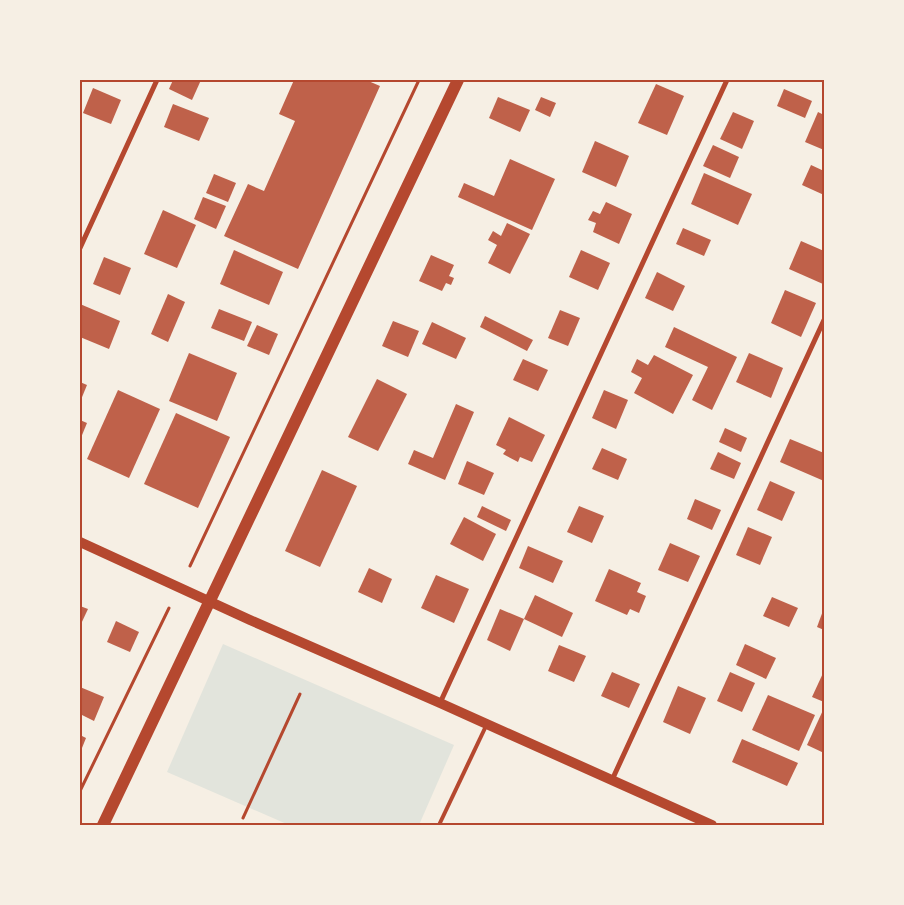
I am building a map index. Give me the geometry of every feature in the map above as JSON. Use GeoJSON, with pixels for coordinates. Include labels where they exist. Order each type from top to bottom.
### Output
{"type":"FeatureCollection","features":[{"type":"Feature","properties":{"kind":"main road"},"geometry":{"type":"LineString","coordinates":[[104,825],[458,80]]}},
{"type":"Feature","properties":{"kind":"main road"},"geometry":{"type":"LineString","coordinates":[[80,542],[250,620],[440,702],[712,825]]}},
{"type":"Feature","properties":{"kind":"street"},"geometry":{"type":"LineString","coordinates":[[80,248],[157,80]]}},
{"type":"Feature","properties":{"kind":"street"},"geometry":{"type":"LineString","coordinates":[[440,702],[727,80]]}},
{"type":"Feature","properties":{"kind":"street"},"geometry":{"type":"LineString","coordinates":[[612,780],[824,320]]}},
{"type":"Feature","properties":{"kind":"lane"},"geometry":{"type":"LineString","coordinates":[[439,825],[487,724]]}},
{"type":"Feature","properties":{"kind":"path"},"geometry":{"type":"LineString","coordinates":[[190,566],[419,80]]}},
{"type":"Feature","properties":{"kind":"path"},"geometry":{"type":"LineString","coordinates":[[80,791],[169,608]]}},
{"type":"Feature","properties":{"kind":"path"},"geometry":{"type":"LineString","coordinates":[[243,818],[300,694]]}},
{"type":"Feature","properties":{"kind":"shaded area"},"geometry":{"type":"Polygon","coordinates":[[[223,644],[454,745],[419,825],[289,825],[167,772],[223,644]]]}},
{"type":"Feature","properties":{"kind":"building"},"geometry":{"type":"Polygon","coordinates":[[[173,80],[201,80],[192,100],[169,89],[173,80]]]}},
{"type":"Feature","properties":{"kind":"building"},"geometry":{"type":"Polygon","coordinates":[[[294,80],[366,80],[380,86],[298,269],[224,236],[248,184],[264,191],[295,121],[279,114],[294,80]]]}},
{"type":"Feature","properties":{"kind":"building"},"geometry":{"type":"Polygon","coordinates":[[[656,84],[684,96],[667,135],[638,123],[656,84]]]}},
{"type":"Feature","properties":{"kind":"building"},"geometry":{"type":"Polygon","coordinates":[[[93,88],[121,100],[111,124],[83,113],[93,88]]]}},
{"type":"Feature","properties":{"kind":"building"},"geometry":{"type":"Polygon","coordinates":[[[784,89],[812,101],[805,118],[777,106],[784,89]]]}},
{"type":"Feature","properties":{"kind":"building"},"geometry":{"type":"Polygon","coordinates":[[[498,97],[530,110],[520,132],[489,118],[498,97]]]}},
{"type":"Feature","properties":{"kind":"building"},"geometry":{"type":"Polygon","coordinates":[[[541,97],[556,103],[550,117],[535,110],[541,97]]]}},
{"type":"Feature","properties":{"kind":"building"},"geometry":{"type":"Polygon","coordinates":[[[173,104],[209,118],[199,141],[164,127],[173,104]]]}},
{"type":"Feature","properties":{"kind":"building"},"geometry":{"type":"Polygon","coordinates":[[[733,112],[754,121],[742,149],[720,139],[733,112]]]}},
{"type":"Feature","properties":{"kind":"building"},"geometry":{"type":"Polygon","coordinates":[[[818,112],[824,115],[824,150],[805,142],[818,112]]]}},
{"type":"Feature","properties":{"kind":"building"},"geometry":{"type":"Polygon","coordinates":[[[595,141],[629,156],[616,187],[582,172],[595,141]]]}},
{"type":"Feature","properties":{"kind":"building"},"geometry":{"type":"Polygon","coordinates":[[[713,145],[739,157],[730,178],[703,166],[713,145]]]}},
{"type":"Feature","properties":{"kind":"building"},"geometry":{"type":"Polygon","coordinates":[[[510,159],[555,179],[532,230],[458,197],[464,183],[494,196],[510,159]]]}},
{"type":"Feature","properties":{"kind":"building"},"geometry":{"type":"Polygon","coordinates":[[[811,165],[824,171],[824,195],[802,185],[811,165]]]}},
{"type":"Feature","properties":{"kind":"building"},"geometry":{"type":"Polygon","coordinates":[[[704,173],[752,194],[738,225],[691,204],[704,173]]]}},
{"type":"Feature","properties":{"kind":"building"},"geometry":{"type":"Polygon","coordinates":[[[214,174],[236,183],[228,202],[206,193],[214,174]]]}},
{"type":"Feature","properties":{"kind":"building"},"geometry":{"type":"Polygon","coordinates":[[[203,197],[226,206],[216,229],[194,219],[203,197]]]}},
{"type":"Feature","properties":{"kind":"building"},"geometry":{"type":"Polygon","coordinates":[[[606,202],[632,214],[619,244],[593,232],[596,223],[588,220],[593,211],[600,214],[606,202]]]}},
{"type":"Feature","properties":{"kind":"building"},"geometry":{"type":"Polygon","coordinates":[[[163,210],[196,225],[177,268],[144,254],[163,210]]]}},
{"type":"Feature","properties":{"kind":"building"},"geometry":{"type":"Polygon","coordinates":[[[507,223],[530,234],[510,274],[488,263],[497,245],[488,240],[493,231],[501,236],[507,223]]]}},
{"type":"Feature","properties":{"kind":"building"},"geometry":{"type":"Polygon","coordinates":[[[683,228],[711,240],[704,256],[676,244],[683,228]]]}},
{"type":"Feature","properties":{"kind":"building"},"geometry":{"type":"Polygon","coordinates":[[[801,241],[824,251],[823,284],[789,269],[801,241]]]}},
{"type":"Feature","properties":{"kind":"building"},"geometry":{"type":"Polygon","coordinates":[[[234,250],[283,272],[269,305],[220,284],[234,250]]]}},
{"type":"Feature","properties":{"kind":"building"},"geometry":{"type":"Polygon","coordinates":[[[581,250],[610,263],[598,290],[569,277],[581,250]]]}},
{"type":"Feature","properties":{"kind":"building"},"geometry":{"type":"Polygon","coordinates":[[[431,255],[454,265],[449,276],[454,278],[451,285],[446,283],[442,291],[419,281],[431,255]]]}},
{"type":"Feature","properties":{"kind":"building"},"geometry":{"type":"Polygon","coordinates":[[[104,257],[131,268],[120,295],[93,284],[104,257]]]}},
{"type":"Feature","properties":{"kind":"building"},"geometry":{"type":"Polygon","coordinates":[[[657,272],[685,286],[673,311],[645,298],[657,272]]]}},
{"type":"Feature","properties":{"kind":"building"},"geometry":{"type":"Polygon","coordinates":[[[785,290],[816,303],[801,337],[771,323],[785,290]]]}},
{"type":"Feature","properties":{"kind":"building"},"geometry":{"type":"Polygon","coordinates":[[[168,294],[185,302],[168,342],[151,334],[168,294]]]}},
{"type":"Feature","properties":{"kind":"building"},"geometry":{"type":"Polygon","coordinates":[[[80,304],[120,321],[109,349],[80,337],[80,304]]]}},
{"type":"Feature","properties":{"kind":"building"},"geometry":{"type":"Polygon","coordinates":[[[219,309],[252,322],[244,341],[211,328],[219,309]]]}},
{"type":"Feature","properties":{"kind":"building"},"geometry":{"type":"Polygon","coordinates":[[[560,310],[580,318],[568,346],[548,338],[560,310]]]}},
{"type":"Feature","properties":{"kind":"building"},"geometry":{"type":"Polygon","coordinates":[[[485,316],[533,340],[527,351],[480,327],[485,316]]]}},
{"type":"Feature","properties":{"kind":"building"},"geometry":{"type":"Polygon","coordinates":[[[393,321],[419,331],[408,357],[382,346],[393,321]]]}},
{"type":"Feature","properties":{"kind":"building"},"geometry":{"type":"Polygon","coordinates":[[[432,322],[466,338],[456,359],[422,344],[432,322]]]}},
{"type":"Feature","properties":{"kind":"building"},"geometry":{"type":"Polygon","coordinates":[[[257,325],[278,334],[269,355],[247,346],[257,325]]]}},
{"type":"Feature","properties":{"kind":"building"},"geometry":{"type":"Polygon","coordinates":[[[674,327],[737,357],[712,410],[692,400],[708,367],[665,347],[674,327]]]}},
{"type":"Feature","properties":{"kind":"building"},"geometry":{"type":"Polygon","coordinates":[[[189,353],[237,373],[217,421],[169,401],[189,353]]]}},
{"type":"Feature","properties":{"kind":"building"},"geometry":{"type":"Polygon","coordinates":[[[749,353],[783,368],[771,398],[736,382],[749,353]]]}},
{"type":"Feature","properties":{"kind":"building"},"geometry":{"type":"Polygon","coordinates":[[[654,355],[693,375],[673,414],[634,393],[642,378],[631,372],[637,359],[648,365],[654,355]]]}},
{"type":"Feature","properties":{"kind":"building"},"geometry":{"type":"Polygon","coordinates":[[[523,359],[548,370],[538,391],[513,380],[523,359]]]}},
{"type":"Feature","properties":{"kind":"building"},"geometry":{"type":"Polygon","coordinates":[[[377,379],[407,394],[378,451],[348,437],[377,379]]]}},
{"type":"Feature","properties":{"kind":"building"},"geometry":{"type":"Polygon","coordinates":[[[80,382],[87,385],[80,402],[80,382]]]}},
{"type":"Feature","properties":{"kind":"building"},"geometry":{"type":"Polygon","coordinates":[[[118,390],[160,409],[129,478],[87,459],[118,390]]]}},
{"type":"Feature","properties":{"kind":"building"},"geometry":{"type":"Polygon","coordinates":[[[604,390],[628,400],[616,429],[592,418],[604,390]]]}},
{"type":"Feature","properties":{"kind":"building"},"geometry":{"type":"Polygon","coordinates":[[[456,404],[474,412],[445,480],[408,464],[414,450],[433,458],[456,404]]]}},
{"type":"Feature","properties":{"kind":"building"},"geometry":{"type":"Polygon","coordinates":[[[176,413],[230,437],[198,508],[144,484],[176,413]]]}},
{"type":"Feature","properties":{"kind":"building"},"geometry":{"type":"Polygon","coordinates":[[[509,417],[545,435],[532,462],[520,457],[518,462],[503,454],[506,450],[496,445],[509,417]]]}},
{"type":"Feature","properties":{"kind":"building"},"geometry":{"type":"Polygon","coordinates":[[[80,420],[87,423],[80,440],[80,420]]]}},
{"type":"Feature","properties":{"kind":"building"},"geometry":{"type":"Polygon","coordinates":[[[725,428],[747,438],[741,452],[719,442],[725,428]]]}},
{"type":"Feature","properties":{"kind":"building"},"geometry":{"type":"Polygon","coordinates":[[[790,439],[824,453],[824,481],[780,462],[790,439]]]}},
{"type":"Feature","properties":{"kind":"building"},"geometry":{"type":"Polygon","coordinates":[[[602,448],[627,459],[618,480],[592,469],[602,448]]]}},
{"type":"Feature","properties":{"kind":"building"},"geometry":{"type":"Polygon","coordinates":[[[718,452],[741,463],[734,479],[710,469],[718,452]]]}},
{"type":"Feature","properties":{"kind":"building"},"geometry":{"type":"Polygon","coordinates":[[[467,461],[494,473],[484,495],[458,484],[467,461]]]}},
{"type":"Feature","properties":{"kind":"building"},"geometry":{"type":"Polygon","coordinates":[[[322,470],[357,486],[320,567],[285,551],[322,470]]]}},
{"type":"Feature","properties":{"kind":"building"},"geometry":{"type":"Polygon","coordinates":[[[770,481],[795,492],[782,521],[757,510],[770,481]]]}},
{"type":"Feature","properties":{"kind":"building"},"geometry":{"type":"Polygon","coordinates":[[[695,499],[721,510],[712,530],[687,519],[695,499]]]}},
{"type":"Feature","properties":{"kind":"building"},"geometry":{"type":"Polygon","coordinates":[[[482,506],[511,520],[506,531],[477,517],[482,506]]]}},
{"type":"Feature","properties":{"kind":"building"},"geometry":{"type":"Polygon","coordinates":[[[579,506],[604,516],[592,543],[567,532],[579,506]]]}},
{"type":"Feature","properties":{"kind":"building"},"geometry":{"type":"Polygon","coordinates":[[[464,517],[496,534],[483,561],[450,544],[464,517]]]}},
{"type":"Feature","properties":{"kind":"building"},"geometry":{"type":"Polygon","coordinates":[[[748,527],[772,537],[760,565],[736,555],[748,527]]]}},
{"type":"Feature","properties":{"kind":"building"},"geometry":{"type":"Polygon","coordinates":[[[670,543],[700,556],[688,582],[658,570],[670,543]]]}},
{"type":"Feature","properties":{"kind":"building"},"geometry":{"type":"Polygon","coordinates":[[[528,546],[563,561],[553,583],[519,568],[528,546]]]}},
{"type":"Feature","properties":{"kind":"building"},"geometry":{"type":"Polygon","coordinates":[[[369,568],[392,579],[382,603],[358,592],[369,568]]]}},
{"type":"Feature","properties":{"kind":"building"},"geometry":{"type":"Polygon","coordinates":[[[609,569],[641,583],[637,592],[646,596],[639,613],[630,609],[627,615],[595,601],[609,569]]]}},
{"type":"Feature","properties":{"kind":"building"},"geometry":{"type":"Polygon","coordinates":[[[436,575],[469,589],[454,623],[421,608],[436,575]]]}},
{"type":"Feature","properties":{"kind":"building"},"geometry":{"type":"Polygon","coordinates":[[[535,595],[573,613],[562,637],[524,619],[535,595]]]}},
{"type":"Feature","properties":{"kind":"building"},"geometry":{"type":"Polygon","coordinates":[[[772,597],[798,608],[789,627],[763,616],[772,597]]]}},
{"type":"Feature","properties":{"kind":"building"},"geometry":{"type":"Polygon","coordinates":[[[80,606],[88,609],[80,626],[80,606]]]}},
{"type":"Feature","properties":{"kind":"building"},"geometry":{"type":"Polygon","coordinates":[[[824,608],[824,630],[817,627],[824,608]]]}},
{"type":"Feature","properties":{"kind":"building"},"geometry":{"type":"Polygon","coordinates":[[[500,609],[524,619],[510,651],[487,640],[500,609]]]}},
{"type":"Feature","properties":{"kind":"building"},"geometry":{"type":"Polygon","coordinates":[[[116,621],[139,632],[130,652],[107,642],[116,621]]]}},
{"type":"Feature","properties":{"kind":"building"},"geometry":{"type":"Polygon","coordinates":[[[745,644],[776,658],[766,679],[736,665],[745,644]]]}},
{"type":"Feature","properties":{"kind":"building"},"geometry":{"type":"Polygon","coordinates":[[[559,645],[586,656],[574,682],[548,671],[559,645]]]}},
{"type":"Feature","properties":{"kind":"building"},"geometry":{"type":"Polygon","coordinates":[[[824,671],[824,702],[812,697],[824,671]]]}},
{"type":"Feature","properties":{"kind":"building"},"geometry":{"type":"Polygon","coordinates":[[[612,672],[640,684],[629,708],[601,696],[612,672]]]}},
{"type":"Feature","properties":{"kind":"building"},"geometry":{"type":"Polygon","coordinates":[[[730,672],[755,683],[742,712],[717,701],[730,672]]]}},
{"type":"Feature","properties":{"kind":"building"},"geometry":{"type":"Polygon","coordinates":[[[678,686],[706,698],[690,734],[663,722],[678,686]]]}},
{"type":"Feature","properties":{"kind":"building"},"geometry":{"type":"Polygon","coordinates":[[[80,687],[104,697],[94,721],[80,714],[80,687]]]}},
{"type":"Feature","properties":{"kind":"building"},"geometry":{"type":"Polygon","coordinates":[[[768,695],[815,715],[799,751],[752,730],[768,695]]]}},
{"type":"Feature","properties":{"kind":"building"},"geometry":{"type":"Polygon","coordinates":[[[824,708],[824,753],[807,745],[824,708]]]}},
{"type":"Feature","properties":{"kind":"building"},"geometry":{"type":"Polygon","coordinates":[[[80,735],[86,738],[80,753],[80,735]]]}},
{"type":"Feature","properties":{"kind":"building"},"geometry":{"type":"Polygon","coordinates":[[[742,739],[798,763],[787,786],[732,762],[742,739]]]}}]}
